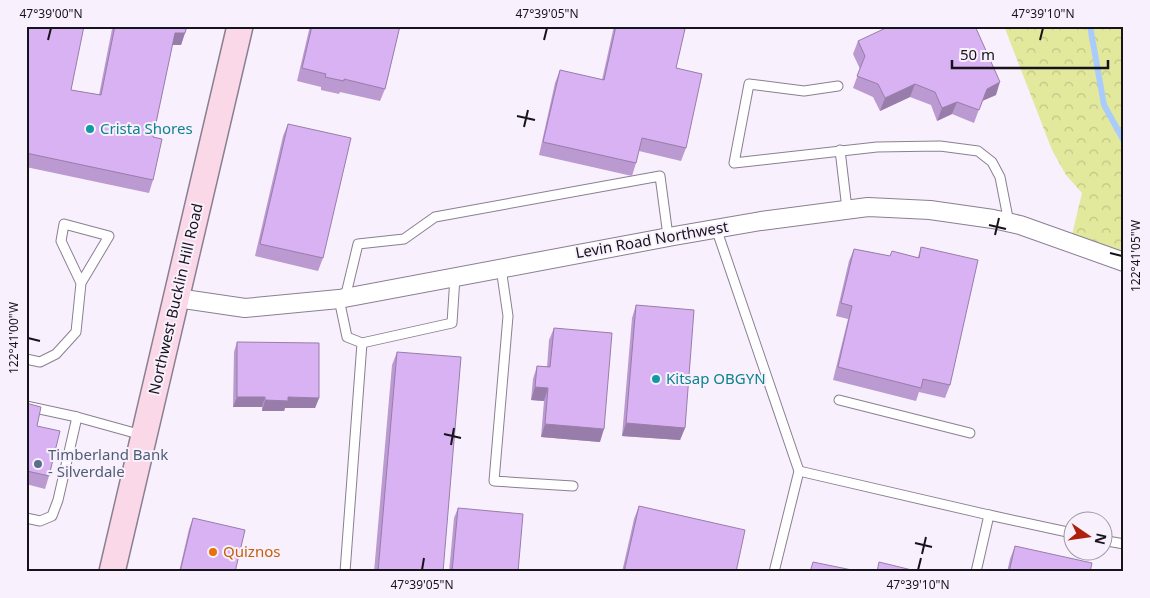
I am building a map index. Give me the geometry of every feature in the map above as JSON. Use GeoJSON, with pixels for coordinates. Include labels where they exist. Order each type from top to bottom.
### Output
{"type":"FeatureCollection","features":[{"type":"Feature","properties":{"kind":"main road","name":"Northwest Bucklin Hill Road"},"geometry":{"type":"LineString","coordinates":[[112,572],[240,26]]}},
{"type":"Feature","properties":{"kind":"street","name":"Levin Road Northwest"},"geometry":{"type":"LineString","coordinates":[[177,298],[245,308],[342,299],[668,236],[847,209],[868,208],[962,213],[1008,223],[1048,235],[1124,262]]}},
{"type":"Feature","properties":{"kind":"lane"},"geometry":{"type":"LineString","coordinates":[[838,86],[804,91],[749,84],[734,163],[878,147],[940,146],[978,151],[992,162],[1000,177],[1008,223]]}},
{"type":"Feature","properties":{"kind":"lane"},"geometry":{"type":"LineString","coordinates":[[840,150],[847,209]]}},
{"type":"Feature","properties":{"kind":"lane"},"geometry":{"type":"LineString","coordinates":[[455,277],[452,323],[362,344],[347,337],[342,299],[358,244],[404,239],[435,217],[660,176],[668,236]]}},
{"type":"Feature","properties":{"kind":"lane"},"geometry":{"type":"LineString","coordinates":[[26,359],[40,362],[56,354],[76,332],[81,283],[109,236],[64,224],[61,241],[81,283]]}},
{"type":"Feature","properties":{"kind":"lane"},"geometry":{"type":"LineString","coordinates":[[716,228],[799,471],[774,572]]}},
{"type":"Feature","properties":{"kind":"lane"},"geometry":{"type":"LineString","coordinates":[[501,268],[508,316],[494,481],[573,486]]}},
{"type":"Feature","properties":{"kind":"lane"},"geometry":{"type":"LineString","coordinates":[[345,572],[362,344]]}},
{"type":"Feature","properties":{"kind":"lane"},"geometry":{"type":"LineString","coordinates":[[840,400],[970,433]]}},
{"type":"Feature","properties":{"kind":"lane"},"geometry":{"type":"LineString","coordinates":[[26,406],[78,417],[144,436]]}},
{"type":"Feature","properties":{"kind":"lane"},"geometry":{"type":"LineString","coordinates":[[26,518],[40,521],[52,516],[58,500],[78,417]]}},
{"type":"Feature","properties":{"kind":"lane"},"geometry":{"type":"LineString","coordinates":[[799,471],[1062,531]]}},
{"type":"Feature","properties":{"kind":"lane"},"geometry":{"type":"LineString","coordinates":[[976,572],[989,515]]}},
{"type":"Feature","properties":{"kind":"green space"},"geometry":{"type":"Polygon","coordinates":[[[1004,26],[1124,26],[1124,262],[1070,243],[1082,193],[1066,175],[1052,150],[1004,26]]]}},
{"type":"Feature","properties":{"kind":"building","name":"Crista Shores"},"geometry":{"type":"Polygon","coordinates":[[[26,26],[84,26],[71,90],[101,95],[115,26],[187,26],[185,33],[175,33],[153,137],[162,139],[153,180],[26,153],[26,26]]]}},
{"type":"Feature","properties":{"kind":"building"},"geometry":{"type":"Polygon","coordinates":[[[312,26],[400,26],[385,89],[344,79],[344,81],[325,77],[326,74],[302,68],[312,26]]]}},
{"type":"Feature","properties":{"kind":"building"},"geometry":{"type":"Polygon","coordinates":[[[616,26],[674,26],[685,29],[676,68],[702,74],[686,148],[642,138],[636,163],[543,142],[560,70],[604,80],[616,26]]]}},
{"type":"Feature","properties":{"kind":"building"},"geometry":{"type":"Polygon","coordinates":[[[890,26],[975,26],[1000,82],[987,89],[979,110],[957,102],[942,108],[935,92],[915,84],[885,98],[878,84],[857,76],[865,56],[858,41],[890,26]]]}},
{"type":"Feature","properties":{"kind":"building"},"geometry":{"type":"Polygon","coordinates":[[[288,124],[351,138],[323,258],[260,244],[288,124]]]}},
{"type":"Feature","properties":{"kind":"building"},"geometry":{"type":"Polygon","coordinates":[[[921,247],[978,260],[950,385],[923,379],[921,388],[838,367],[852,306],[841,303],[854,249],[890,256],[892,251],[919,258],[921,247]]]}},
{"type":"Feature","properties":{"kind":"building","name":"Kitsap OBGYN"},"geometry":{"type":"Polygon","coordinates":[[[636,305],[694,310],[685,428],[626,423],[636,305]]]}},
{"type":"Feature","properties":{"kind":"building"},"geometry":{"type":"Polygon","coordinates":[[[554,328],[612,333],[604,429],[545,424],[548,388],[535,387],[537,366],[550,367],[554,328]]]}},
{"type":"Feature","properties":{"kind":"building"},"geometry":{"type":"Polygon","coordinates":[[[237,342],[319,343],[319,398],[288,397],[288,401],[265,400],[265,397],[237,397],[237,342]]]}},
{"type":"Feature","properties":{"kind":"building"},"geometry":{"type":"Polygon","coordinates":[[[397,352],[461,357],[443,572],[378,572],[397,352]]]}},
{"type":"Feature","properties":{"kind":"building","name":"Timberland Bank - Silverdale"},"geometry":{"type":"Polygon","coordinates":[[[26,403],[41,407],[37,426],[60,431],[49,476],[27,471],[26,475],[26,403]]]}},
{"type":"Feature","properties":{"kind":"building"},"geometry":{"type":"Polygon","coordinates":[[[639,506],[745,530],[736,572],[624,572],[639,506]]]}},
{"type":"Feature","properties":{"kind":"building"},"geometry":{"type":"Polygon","coordinates":[[[458,508],[523,514],[518,572],[452,572],[458,508]]]}},
{"type":"Feature","properties":{"kind":"building"},"geometry":{"type":"Polygon","coordinates":[[[193,518],[245,530],[235,572],[180,572],[193,518]]]}},
{"type":"Feature","properties":{"kind":"building"},"geometry":{"type":"Polygon","coordinates":[[[1015,546],[1062,556],[1062,560],[1078,560],[1092,563],[1090,572],[1009,572],[1015,546]]]}},
{"type":"Feature","properties":{"kind":"building"},"geometry":{"type":"Polygon","coordinates":[[[813,562],[852,570],[851,572],[810,572],[813,562]]]}},
{"type":"Feature","properties":{"kind":"building"},"geometry":{"type":"Polygon","coordinates":[[[879,562],[920,572],[877,572],[879,562]]]}},
{"type":"Feature","properties":{"kind":"waterway"},"geometry":{"type":"LineString","coordinates":[[1090,26],[1104,105],[1124,141]]}},
{"type":"Feature","properties":{"kind":"place","name":"Crista Shores"},"geometry":{"type":"Point","coordinates":[90,129]}},
{"type":"Feature","properties":{"kind":"place","name":"Kitsap OBGYN"},"geometry":{"type":"Point","coordinates":[656,379]}},
{"type":"Feature","properties":{"kind":"place","name":"Timberland Bank - Silverdale"},"geometry":{"type":"Point","coordinates":[38,464]}},
{"type":"Feature","properties":{"kind":"place","name":"Quiznos"},"geometry":{"type":"Point","coordinates":[213,552]}}]}
